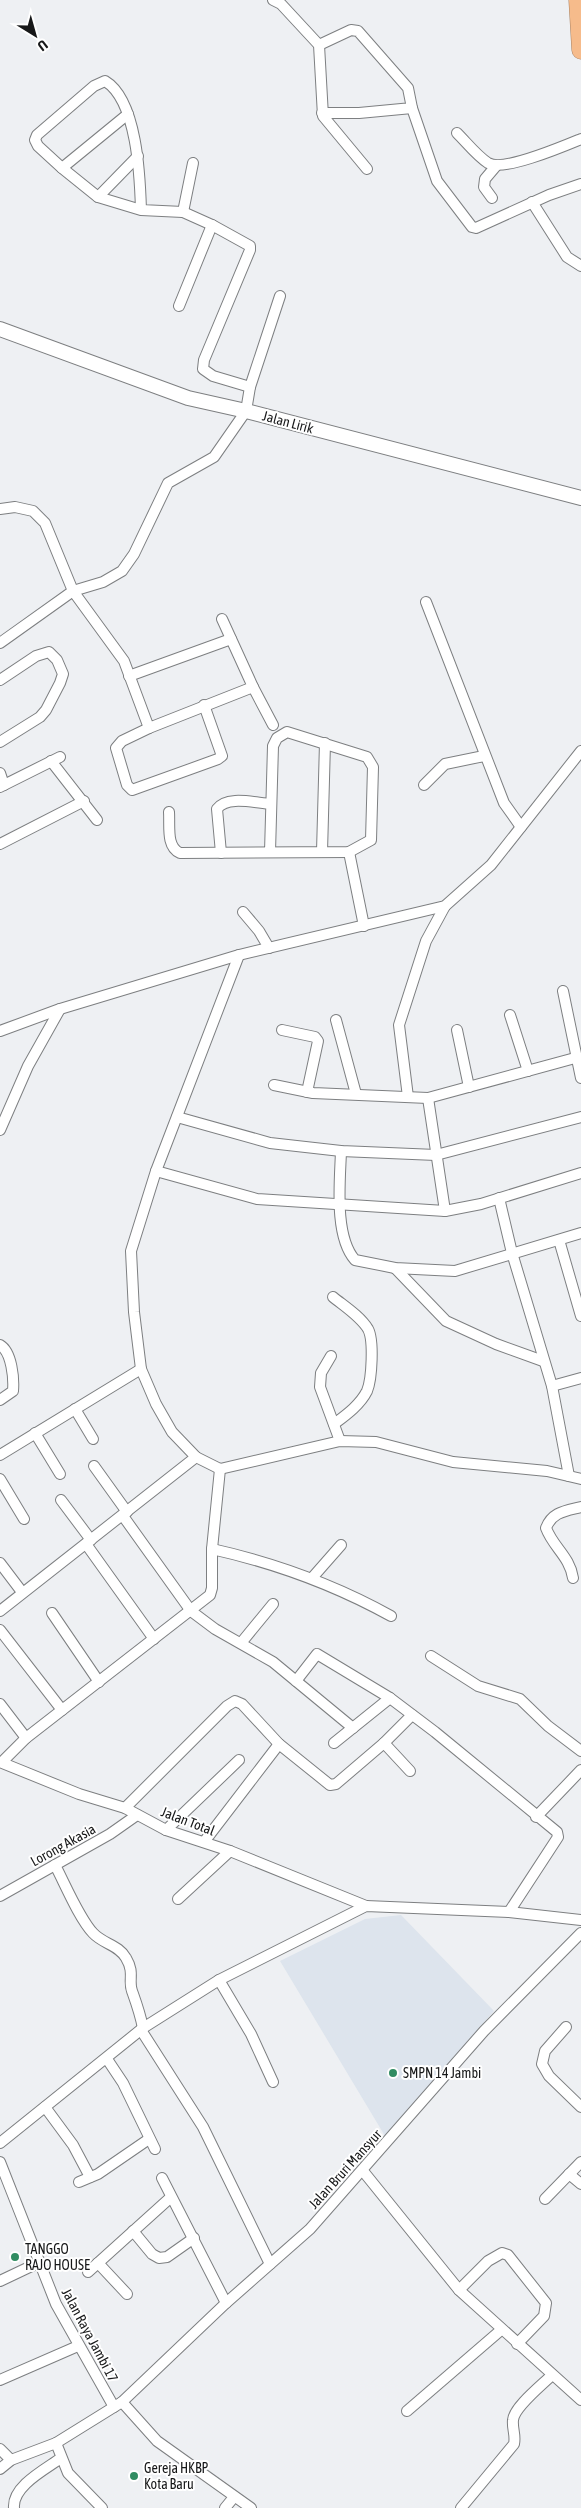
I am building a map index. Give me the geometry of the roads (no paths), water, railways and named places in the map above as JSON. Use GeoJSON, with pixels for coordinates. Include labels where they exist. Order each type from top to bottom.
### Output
{"type":"FeatureCollection","features":[{"type":"Feature","properties":{"kind":"highway"},"geometry":{"type":"LineString","coordinates":[[578,0],[580,39]]}},
{"type":"Feature","properties":{"kind":"main road","name":"Jalan Lirik"},"geometry":{"type":"LineString","coordinates":[[0,329],[188,398],[246,411],[581,498]]}},
{"type":"Feature","properties":{"kind":"street"},"geometry":{"type":"LineString","coordinates":[[273,0],[281,4],[319,45],[322,112],[325,122],[366,168]]}},
{"type":"Feature","properties":{"kind":"street"},"geometry":{"type":"LineString","coordinates":[[319,45],[351,30],[358,31],[408,88],[412,108],[437,181],[472,227],[476,228],[532,202],[581,184]]}},
{"type":"Feature","properties":{"kind":"street"},"geometry":{"type":"LineString","coordinates":[[141,210],[138,148],[128,114],[112,85],[105,81],[94,86],[37,134],[35,140],[38,146],[62,168],[98,197],[141,210],[183,212],[212,225],[246,244],[250,250],[204,360],[203,369],[213,376],[250,387]]}},
{"type":"Feature","properties":{"kind":"street"},"geometry":{"type":"LineString","coordinates":[[322,112],[360,113],[412,108]]}},
{"type":"Feature","properties":{"kind":"street"},"geometry":{"type":"LineString","coordinates":[[62,168],[128,114]]}},
{"type":"Feature","properties":{"kind":"street"},"geometry":{"type":"LineString","coordinates":[[457,133],[488,163],[496,166],[536,156],[581,139]]}},
{"type":"Feature","properties":{"kind":"street"},"geometry":{"type":"LineString","coordinates":[[98,197],[138,156]]}},
{"type":"Feature","properties":{"kind":"street"},"geometry":{"type":"LineString","coordinates":[[183,212],[193,163]]}},
{"type":"Feature","properties":{"kind":"street"},"geometry":{"type":"LineString","coordinates":[[492,198],[484,187],[485,179],[496,166]]}},
{"type":"Feature","properties":{"kind":"street"},"geometry":{"type":"LineString","coordinates":[[532,202],[567,257],[581,266]]}},
{"type":"Feature","properties":{"kind":"street"},"geometry":{"type":"LineString","coordinates":[[179,306],[212,225]]}},
{"type":"Feature","properties":{"kind":"street"},"geometry":{"type":"LineString","coordinates":[[0,643],[73,591],[103,582],[122,571],[134,554],[168,483],[214,457],[246,411],[250,387],[280,296]]}},
{"type":"Feature","properties":{"kind":"street"},"geometry":{"type":"LineString","coordinates":[[0,509],[15,507],[33,510],[45,523],[73,591],[120,654],[149,728]]}},
{"type":"Feature","properties":{"kind":"street"},"geometry":{"type":"LineString","coordinates":[[426,602],[484,756],[504,803],[521,827]]}},
{"type":"Feature","properties":{"kind":"street"},"geometry":{"type":"LineString","coordinates":[[222,619],[253,687],[273,725]]}},
{"type":"Feature","properties":{"kind":"street"},"geometry":{"type":"LineString","coordinates":[[129,676],[231,639]]}},
{"type":"Feature","properties":{"kind":"street"},"geometry":{"type":"LineString","coordinates":[[0,680],[36,656],[49,652],[57,660],[63,674],[60,683],[40,717],[0,742]]}},
{"type":"Feature","properties":{"kind":"street"},"geometry":{"type":"LineString","coordinates":[[204,705],[222,756],[132,790],[127,785],[116,748],[122,741],[204,705],[253,687]]}},
{"type":"Feature","properties":{"kind":"street"},"geometry":{"type":"LineString","coordinates":[[169,812],[170,844],[175,851],[180,853],[350,852],[371,840],[373,767],[367,757],[287,732],[277,738],[273,746],[270,852]]}},
{"type":"Feature","properties":{"kind":"street"},"geometry":{"type":"LineString","coordinates":[[322,852],[325,743]]}},
{"type":"Feature","properties":{"kind":"street"},"geometry":{"type":"LineString","coordinates":[[408,1097],[399,1025],[426,941],[445,906],[491,865],[581,751]]}},
{"type":"Feature","properties":{"kind":"street"},"geometry":{"type":"LineString","coordinates":[[424,785],[445,764],[484,756]]}},
{"type":"Feature","properties":{"kind":"street"},"geometry":{"type":"LineString","coordinates":[[0,773],[2,786],[56,759],[97,820]]}},
{"type":"Feature","properties":{"kind":"street"},"geometry":{"type":"LineString","coordinates":[[0,844],[84,801]]}},
{"type":"Feature","properties":{"kind":"street"},"geometry":{"type":"LineString","coordinates":[[221,853],[217,809],[221,803],[228,801],[271,804]]}},
{"type":"Feature","properties":{"kind":"street"},"geometry":{"type":"LineString","coordinates":[[350,852],[364,926]]}},
{"type":"Feature","properties":{"kind":"street"},"geometry":{"type":"LineString","coordinates":[[0,1031],[60,1009],[239,955],[445,906]]}},
{"type":"Feature","properties":{"kind":"street"},"geometry":{"type":"LineString","coordinates":[[243,912],[259,931],[269,948]]}},
{"type":"Feature","properties":{"kind":"street"},"geometry":{"type":"LineString","coordinates":[[239,955],[156,1171],[131,1251],[134,1312],[141,1369],[156,1404],[172,1432],[196,1457],[220,1469],[340,1441],[376,1442],[453,1462],[547,1471],[581,1479]]}},
{"type":"Feature","properties":{"kind":"street"},"geometry":{"type":"LineString","coordinates":[[563,991],[575,1058],[581,1078]]}},
{"type":"Feature","properties":{"kind":"street"},"geometry":{"type":"LineString","coordinates":[[0,1130],[3,1118],[28,1066],[60,1009]]}},
{"type":"Feature","properties":{"kind":"street"},"geometry":{"type":"LineString","coordinates":[[510,1015],[528,1071]]}},
{"type":"Feature","properties":{"kind":"street"},"geometry":{"type":"LineString","coordinates":[[336,1020],[356,1094]]}},
{"type":"Feature","properties":{"kind":"street"},"geometry":{"type":"LineString","coordinates":[[282,1030],[316,1037],[318,1041],[307,1092]]}},
{"type":"Feature","properties":{"kind":"street"},"geometry":{"type":"LineString","coordinates":[[457,1030],[469,1087]]}},
{"type":"Feature","properties":{"kind":"street"},"geometry":{"type":"LineString","coordinates":[[274,1085],[307,1092],[428,1098],[575,1058]]}},
{"type":"Feature","properties":{"kind":"street"},"geometry":{"type":"LineString","coordinates":[[428,1098],[445,1211]]}},
{"type":"Feature","properties":{"kind":"street"},"geometry":{"type":"LineString","coordinates":[[177,1117],[270,1143],[340,1151],[436,1155],[581,1117]]}},
{"type":"Feature","properties":{"kind":"street"},"geometry":{"type":"LineString","coordinates":[[340,1151],[340,1204],[345,1247],[354,1260],[395,1268],[455,1270],[581,1233]]}},
{"type":"Feature","properties":{"kind":"street"},"geometry":{"type":"LineString","coordinates":[[156,1171],[257,1199],[445,1211],[481,1204],[581,1173]]}},
{"type":"Feature","properties":{"kind":"street"},"geometry":{"type":"LineString","coordinates":[[499,1198],[512,1253],[552,1386],[570,1476]]}},
{"type":"Feature","properties":{"kind":"street"},"geometry":{"type":"LineString","coordinates":[[559,1240],[581,1316]]}},
{"type":"Feature","properties":{"kind":"street"},"geometry":{"type":"LineString","coordinates":[[395,1268],[446,1321],[496,1344],[543,1361]]}},
{"type":"Feature","properties":{"kind":"street"},"geometry":{"type":"LineString","coordinates":[[333,1297],[368,1330],[372,1354],[367,1390],[351,1412],[334,1424]]}},
{"type":"Feature","properties":{"kind":"street"},"geometry":{"type":"LineString","coordinates":[[0,1345],[6,1352],[14,1378],[13,1391],[0,1400]]}},
{"type":"Feature","properties":{"kind":"street"},"geometry":{"type":"LineString","coordinates":[[331,1356],[321,1373],[320,1388],[340,1441]]}},
{"type":"Feature","properties":{"kind":"street"},"geometry":{"type":"LineString","coordinates":[[0,1455],[141,1369]]}},
{"type":"Feature","properties":{"kind":"street"},"geometry":{"type":"LineString","coordinates":[[552,1386],[581,1378]]}},
{"type":"Feature","properties":{"kind":"street"},"geometry":{"type":"LineString","coordinates":[[75,1409],[93,1439]]}},
{"type":"Feature","properties":{"kind":"street"},"geometry":{"type":"LineString","coordinates":[[35,1434],[60,1474]]}},
{"type":"Feature","properties":{"kind":"street"},"geometry":{"type":"LineString","coordinates":[[0,1611],[196,1457]]}},
{"type":"Feature","properties":{"kind":"street"},"geometry":{"type":"LineString","coordinates":[[94,1466],[190,1611],[215,1630],[273,1662],[353,1728]]}},
{"type":"Feature","properties":{"kind":"street"},"geometry":{"type":"LineString","coordinates":[[1,1762],[26,1738],[210,1595],[212,1588],[212,1549],[220,1469]]}},
{"type":"Feature","properties":{"kind":"street"},"geometry":{"type":"LineString","coordinates":[[0,1479],[24,1519]]}},
{"type":"Feature","properties":{"kind":"street"},"geometry":{"type":"LineString","coordinates":[[61,1500],[154,1639]]}},
{"type":"Feature","properties":{"kind":"street"},"geometry":{"type":"LineString","coordinates":[[573,1578],[572,1567],[564,1554],[549,1538],[546,1528],[549,1520],[559,1512],[581,1507]]}},
{"type":"Feature","properties":{"kind":"street"},"geometry":{"type":"LineString","coordinates":[[312,1578],[341,1545]]}},
{"type":"Feature","properties":{"kind":"street"},"geometry":{"type":"LineString","coordinates":[[212,1549],[247,1557],[312,1578],[358,1597],[392,1616]]}},
{"type":"Feature","properties":{"kind":"street"},"geometry":{"type":"LineString","coordinates":[[0,1563],[22,1592]]}},
{"type":"Feature","properties":{"kind":"street"},"geometry":{"type":"LineString","coordinates":[[241,1643],[273,1604]]}},
{"type":"Feature","properties":{"kind":"street"},"geometry":{"type":"LineString","coordinates":[[52,1613],[99,1682]]}},
{"type":"Feature","properties":{"kind":"street"},"geometry":{"type":"LineString","coordinates":[[0,1630],[62,1710]]}},
{"type":"Feature","properties":{"kind":"street"},"geometry":{"type":"LineString","coordinates":[[296,1681],[317,1654],[390,1698],[435,1732],[536,1817],[557,1832],[558,1837],[509,1912]]}},
{"type":"Feature","properties":{"kind":"street"},"geometry":{"type":"LineString","coordinates":[[431,1656],[478,1686],[520,1699],[548,1726],[581,1751]]}},
{"type":"Feature","properties":{"kind":"street"},"geometry":{"type":"LineString","coordinates":[[334,1743],[390,1698]]}},
{"type":"Feature","properties":{"kind":"street"},"geometry":{"type":"LineString","coordinates":[[125,1808],[227,1706],[235,1702],[242,1704],[279,1744],[330,1785],[336,1784],[384,1744],[412,1715]]}},
{"type":"Feature","properties":{"kind":"street"},"geometry":{"type":"LineString","coordinates":[[0,1704],[26,1738]]}},
{"type":"Feature","properties":{"kind":"street"},"geometry":{"type":"LineString","coordinates":[[204,1842],[279,1744]]}},
{"type":"Feature","properties":{"kind":"street"},"geometry":{"type":"LineString","coordinates":[[384,1744],[410,1771]]}},
{"type":"Feature","properties":{"kind":"street"},"geometry":{"type":"LineString","coordinates":[[166,1830],[238,1760]]}},
{"type":"Feature","properties":{"kind":"street","name":"Jalan Total"},"geometry":{"type":"LineString","coordinates":[[1,1762],[78,1794],[125,1808],[166,1830],[230,1851],[366,1906]]}},
{"type":"Feature","properties":{"kind":"street"},"geometry":{"type":"LineString","coordinates":[[536,1817],[581,1770]]}},
{"type":"Feature","properties":{"kind":"street","name":"Lorong Akasia"},"geometry":{"type":"LineString","coordinates":[[0,1896],[110,1834],[137,1815]]}},
{"type":"Feature","properties":{"kind":"street"},"geometry":{"type":"LineString","coordinates":[[178,1899],[230,1851]]}},
{"type":"Feature","properties":{"kind":"street"},"geometry":{"type":"LineString","coordinates":[[55,1866],[91,1931],[102,1941],[118,1948],[126,1957],[133,1970],[131,1989],[138,2001],[142,2029],[203,2128],[270,2264]]}},
{"type":"Feature","properties":{"kind":"street"},"geometry":{"type":"LineString","coordinates":[[0,2143],[142,2029],[218,1980],[366,1906],[509,1912],[581,1920]]}},
{"type":"Feature","properties":{"kind":"street","name":"Jalan Bruri Mansyur"},"geometry":{"type":"LineString","coordinates":[[11,2460],[56,2443],[118,2405],[226,2303],[310,2229],[363,2171],[484,2031],[581,1933]]}},
{"type":"Feature","properties":{"kind":"street"},"geometry":{"type":"LineString","coordinates":[[218,1980],[251,2034],[273,2082]]}},
{"type":"Feature","properties":{"kind":"street"},"geometry":{"type":"LineString","coordinates":[[566,2027],[545,2052],[542,2064],[549,2076],[581,2107]]}},
{"type":"Feature","properties":{"kind":"street"},"geometry":{"type":"LineString","coordinates":[[107,2059],[123,2083],[155,2149]]}},
{"type":"Feature","properties":{"kind":"street"},"geometry":{"type":"LineString","coordinates":[[45,2107],[73,2145],[90,2177]]}},
{"type":"Feature","properties":{"kind":"street"},"geometry":{"type":"LineString","coordinates":[[79,2182],[149,2139]]}},
{"type":"Feature","properties":{"kind":"street","name":"Jalan Raya Jambi 17"},"geometry":{"type":"LineString","coordinates":[[0,2162],[56,2304],[78,2346],[118,2405],[157,2441],[251,2508]]}},
{"type":"Feature","properties":{"kind":"street"},"geometry":{"type":"LineString","coordinates":[[545,2199],[581,2162]]}},
{"type":"Feature","properties":{"kind":"street"},"geometry":{"type":"LineString","coordinates":[[363,2171],[459,2290],[490,2316],[501,2330],[581,2400]]}},
{"type":"Feature","properties":{"kind":"street"},"geometry":{"type":"LineString","coordinates":[[569,2174],[581,2184]]}},
{"type":"Feature","properties":{"kind":"street"},"geometry":{"type":"LineString","coordinates":[[162,2178],[170,2198],[194,2238],[226,2303]]}},
{"type":"Feature","properties":{"kind":"street"},"geometry":{"type":"LineString","coordinates":[[88,2272],[170,2198]]}},
{"type":"Feature","properties":{"kind":"street"},"geometry":{"type":"LineString","coordinates":[[133,2231],[152,2254],[159,2258],[166,2257],[194,2238]]}},
{"type":"Feature","properties":{"kind":"street"},"geometry":{"type":"LineString","coordinates":[[459,2290],[488,2261],[502,2253],[508,2255],[546,2303],[544,2316],[517,2344]]}},
{"type":"Feature","properties":{"kind":"street"},"geometry":{"type":"LineString","coordinates":[[0,2281],[40,2262]]}},
{"type":"Feature","properties":{"kind":"street"},"geometry":{"type":"LineString","coordinates":[[98,2263],[127,2294]]}},
{"type":"Feature","properties":{"kind":"street"},"geometry":{"type":"LineString","coordinates":[[407,2410],[501,2330]]}},
{"type":"Feature","properties":{"kind":"street"},"geometry":{"type":"LineString","coordinates":[[0,2380],[78,2346]]}},
{"type":"Feature","properties":{"kind":"street"},"geometry":{"type":"LineString","coordinates":[[461,2508],[514,2444],[516,2436],[512,2426],[513,2417],[518,2409],[552,2375]]}},
{"type":"Feature","properties":{"kind":"street"},"geometry":{"type":"LineString","coordinates":[[56,2443],[60,2458],[68,2472],[102,2508]]}},
{"type":"Feature","properties":{"kind":"street"},"geometry":{"type":"LineString","coordinates":[[0,2449],[11,2460],[0,2470]]}},
{"type":"Feature","properties":{"kind":"street"},"geometry":{"type":"LineString","coordinates":[[14,2508],[14,2502],[21,2489],[60,2458]]}},
{"type":"Feature","properties":{"kind":"street"},"geometry":{"type":"LineString","coordinates":[[225,2508],[234,2496]]}},
{"type":"Feature","properties":{"kind":"place","name":"SMPN 14 Jambi"},"geometry":{"type":"Point","coordinates":[393,2073]}},
{"type":"Feature","properties":{"kind":"place","name":"TANGGO RAJO HOUSE"},"geometry":{"type":"Point","coordinates":[15,2257]}},
{"type":"Feature","properties":{"kind":"place","name":"Gereja HKBP Kota Baru"},"geometry":{"type":"Point","coordinates":[134,2476]}}]}
